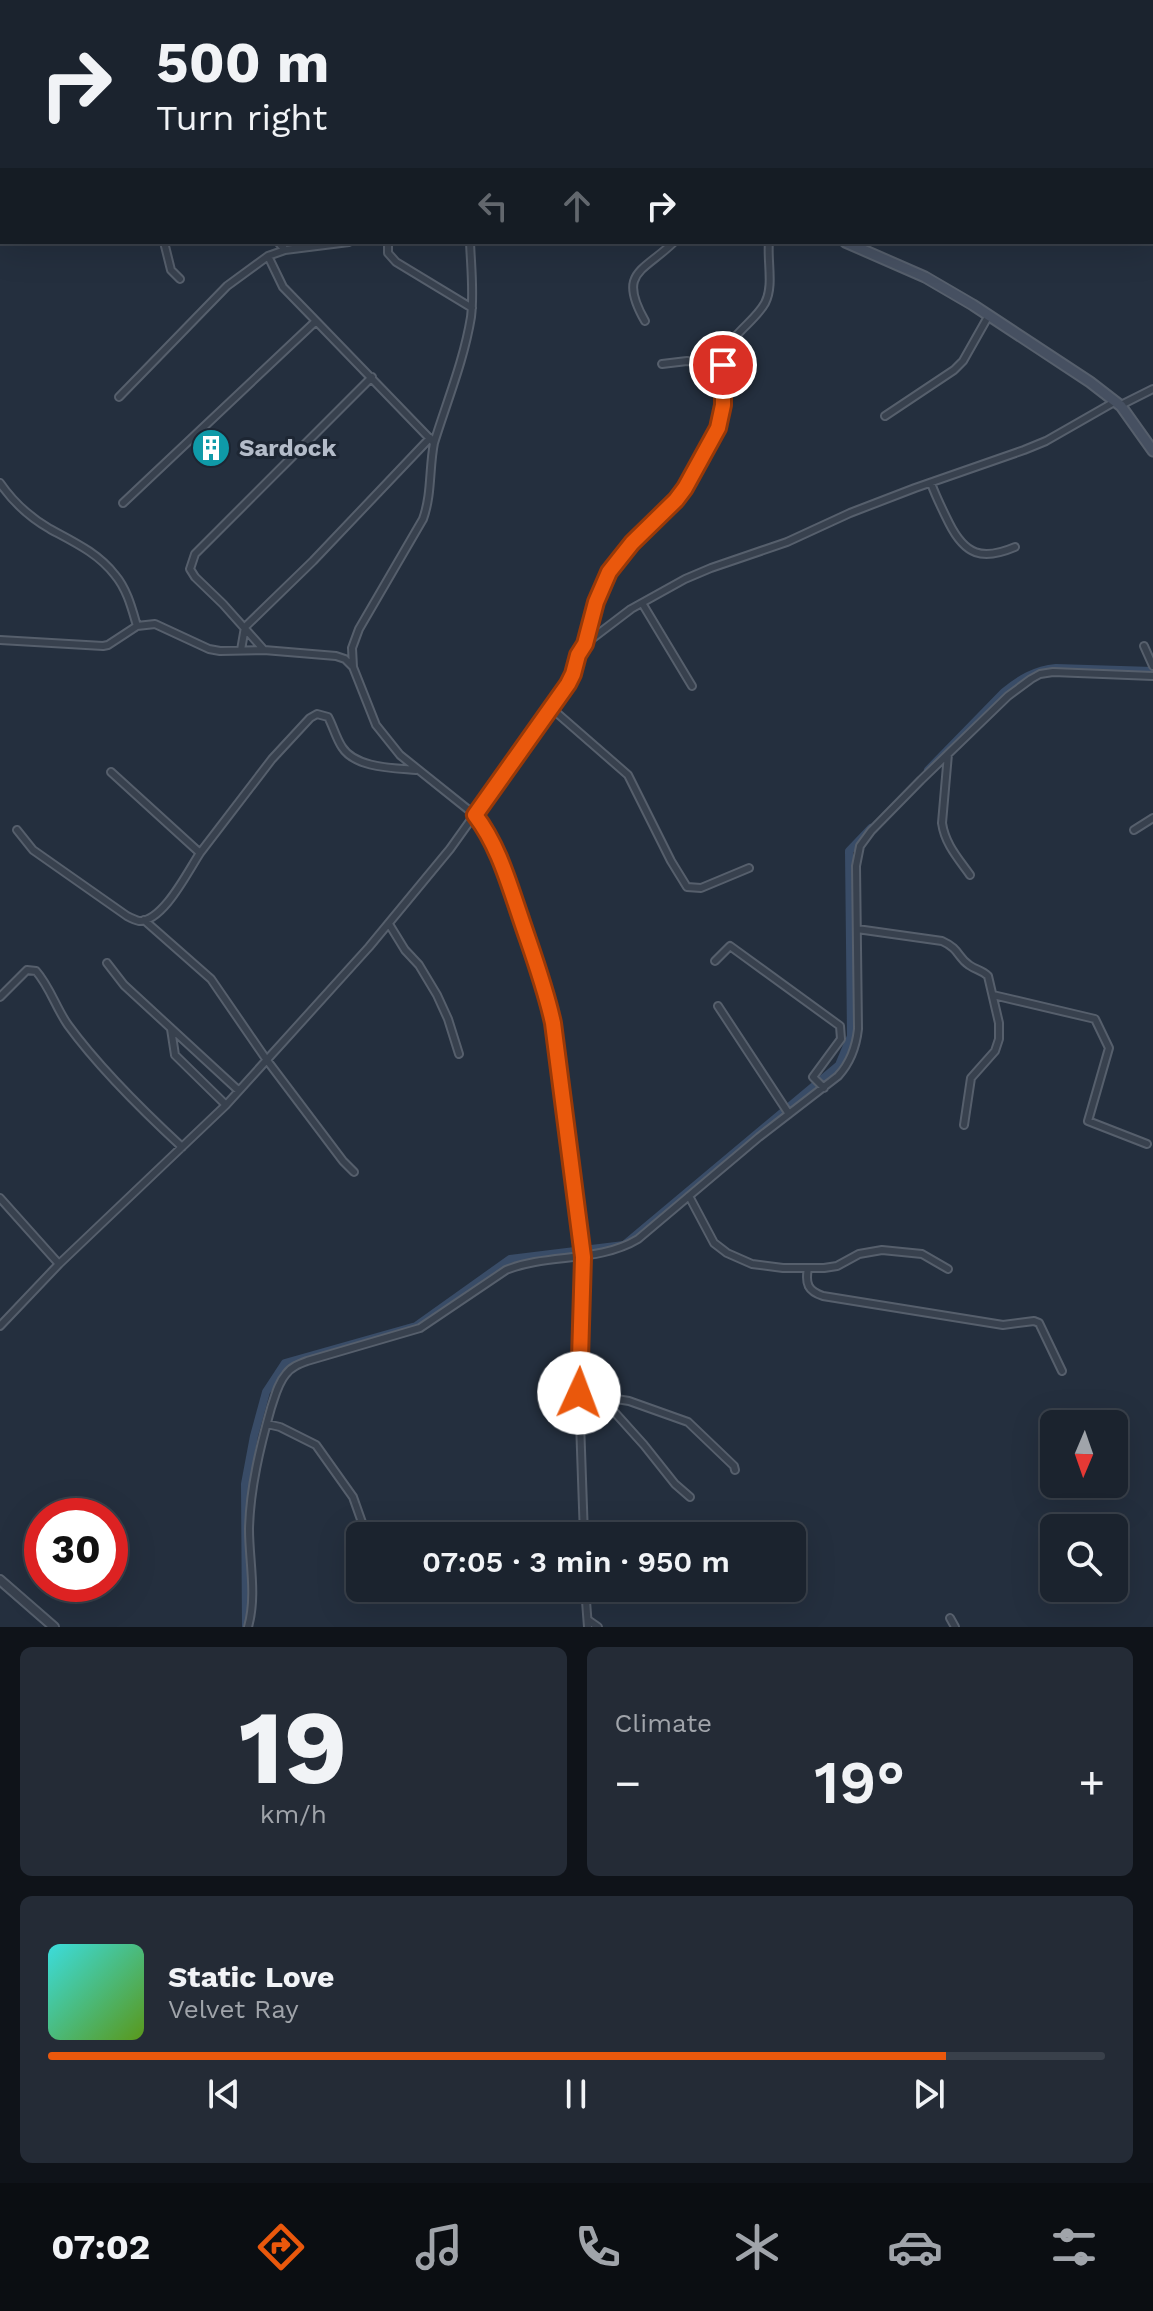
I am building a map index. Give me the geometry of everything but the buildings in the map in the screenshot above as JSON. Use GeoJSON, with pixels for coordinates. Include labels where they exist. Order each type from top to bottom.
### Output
{"type":"FeatureCollection","features":[{"type":"Feature","properties":{"kind":"main road"},"geometry":{"type":"LineString","coordinates":[[850,244],[925,277],[989,315],[1118,403],[1153,451]]}},
{"type":"Feature","properties":{"kind":"street"},"geometry":{"type":"LineString","coordinates":[[164,244],[171,270],[180,279]]}},
{"type":"Feature","properties":{"kind":"street"},"geometry":{"type":"LineString","coordinates":[[280,244],[285,250]]}},
{"type":"Feature","properties":{"kind":"street"},"geometry":{"type":"LineString","coordinates":[[119,397],[227,286],[268,256],[285,250],[333,244]]}},
{"type":"Feature","properties":{"kind":"street"},"geometry":{"type":"LineString","coordinates":[[388,244],[388,253],[396,262],[472,308]]}},
{"type":"Feature","properties":{"kind":"street"},"geometry":{"type":"LineString","coordinates":[[470,244],[472,308],[467,338],[432,440],[429,501],[423,519],[359,629],[352,648],[353,667],[376,725],[391,746],[416,770],[475,815],[486,829],[501,861],[546,991],[557,1048],[583,1257],[579,1393],[584,1522]]}},
{"type":"Feature","properties":{"kind":"street"},"geometry":{"type":"LineString","coordinates":[[645,321],[633,300],[635,280],[643,266],[671,244]]}},
{"type":"Feature","properties":{"kind":"street"},"geometry":{"type":"LineString","coordinates":[[0,1326],[59,1264],[226,1105],[389,924],[475,815],[568,684],[609,572],[632,543],[676,500],[718,428],[723,405],[723,365],[731,342],[767,297],[769,244]]}},
{"type":"Feature","properties":{"kind":"street"},"geometry":{"type":"LineString","coordinates":[[268,256],[283,287],[432,440]]}},
{"type":"Feature","properties":{"kind":"street"},"geometry":{"type":"LineString","coordinates":[[885,416],[954,370],[963,361],[989,315]]}},
{"type":"Feature","properties":{"kind":"street"},"geometry":{"type":"LineString","coordinates":[[123,503],[316,321]]}},
{"type":"Feature","properties":{"kind":"street"},"geometry":{"type":"LineString","coordinates":[[662,364],[687,361],[723,365]]}},
{"type":"Feature","properties":{"kind":"street"},"geometry":{"type":"LineString","coordinates":[[264,650],[195,577],[190,569],[191,562],[195,554],[372,377]]}},
{"type":"Feature","properties":{"kind":"street"},"geometry":{"type":"LineString","coordinates":[[585,644],[642,603],[711,568],[787,542],[850,513],[1046,441],[1118,403],[1153,389]]}},
{"type":"Feature","properties":{"kind":"street"},"geometry":{"type":"LineString","coordinates":[[241,650],[245,627],[432,440]]}},
{"type":"Feature","properties":{"kind":"street"},"geometry":{"type":"LineString","coordinates":[[0,483],[27,512],[104,563],[123,586],[137,626]]}},
{"type":"Feature","properties":{"kind":"street"},"geometry":{"type":"LineString","coordinates":[[931,483],[937,502],[961,545],[988,555],[1000,554],[1015,547]]}},
{"type":"Feature","properties":{"kind":"street"},"geometry":{"type":"LineString","coordinates":[[642,603],[692,686]]}},
{"type":"Feature","properties":{"kind":"street"},"geometry":{"type":"LineString","coordinates":[[0,640],[103,646],[137,626],[155,624],[209,649],[336,656],[353,667]]}},
{"type":"Feature","properties":{"kind":"street"},"geometry":{"type":"LineString","coordinates":[[1144,646],[1153,666]]}},
{"type":"Feature","properties":{"kind":"street"},"geometry":{"type":"LineString","coordinates":[[248,1627],[252,1601],[252,1488],[281,1380],[294,1366],[420,1328],[518,1265],[583,1257],[628,1245],[824,1088],[845,1068],[856,1042],[856,866],[860,846],[871,831],[1008,696],[1040,674],[1153,676]]}},
{"type":"Feature","properties":{"kind":"street"},"geometry":{"type":"LineString","coordinates":[[550,707],[628,775],[687,887],[701,888],[749,868]]}},
{"type":"Feature","properties":{"kind":"street"},"geometry":{"type":"LineString","coordinates":[[17,830],[33,850],[127,916],[137,921],[144,920],[153,917],[171,898],[200,853],[272,759],[317,714],[328,717],[339,743],[350,756],[360,761],[416,770]]}},
{"type":"Feature","properties":{"kind":"street"},"geometry":{"type":"LineString","coordinates":[[948,754],[942,823],[946,842],[970,875]]}},
{"type":"Feature","properties":{"kind":"street"},"geometry":{"type":"LineString","coordinates":[[111,772],[200,853]]}},
{"type":"Feature","properties":{"kind":"street"},"geometry":{"type":"LineString","coordinates":[[1134,830],[1153,818]]}},
{"type":"Feature","properties":{"kind":"street"},"geometry":{"type":"LineString","coordinates":[[144,920],[211,979],[266,1059],[354,1172]]}},
{"type":"Feature","properties":{"kind":"street"},"geometry":{"type":"LineString","coordinates":[[389,924],[437,995],[459,1054]]}},
{"type":"Feature","properties":{"kind":"street"},"geometry":{"type":"LineString","coordinates":[[857,929],[942,941],[952,946],[968,965],[985,972],[999,1023],[999,1039],[995,1051],[971,1078],[964,1125]]}},
{"type":"Feature","properties":{"kind":"street"},"geometry":{"type":"LineString","coordinates":[[715,961],[730,946],[840,1026],[841,1039],[813,1077],[824,1088]]}},
{"type":"Feature","properties":{"kind":"street"},"geometry":{"type":"LineString","coordinates":[[107,963],[124,985],[238,1090]]}},
{"type":"Feature","properties":{"kind":"street"},"geometry":{"type":"LineString","coordinates":[[0,997],[24,972],[36,971],[74,1033],[182,1147]]}},
{"type":"Feature","properties":{"kind":"street"},"geometry":{"type":"LineString","coordinates":[[993,995],[1095,1019],[1109,1048],[1088,1121],[1147,1144]]}},
{"type":"Feature","properties":{"kind":"street"},"geometry":{"type":"LineString","coordinates":[[718,1006],[789,1114]]}},
{"type":"Feature","properties":{"kind":"street"},"geometry":{"type":"LineString","coordinates":[[171,1029],[175,1055],[226,1105]]}},
{"type":"Feature","properties":{"kind":"street"},"geometry":{"type":"LineString","coordinates":[[689,1196],[714,1243],[741,1260],[763,1266],[837,1266],[859,1254],[882,1250],[922,1254],[948,1269]]}},
{"type":"Feature","properties":{"kind":"street"},"geometry":{"type":"LineString","coordinates":[[0,1198],[59,1264]]}},
{"type":"Feature","properties":{"kind":"street"},"geometry":{"type":"LineString","coordinates":[[808,1268],[808,1287],[813,1293],[823,1296],[1003,1325],[1039,1323],[1062,1371]]}},
{"type":"Feature","properties":{"kind":"street"},"geometry":{"type":"LineString","coordinates":[[579,1393],[629,1401],[688,1422],[735,1470]]}},
{"type":"Feature","properties":{"kind":"street"},"geometry":{"type":"LineString","coordinates":[[600,1396],[675,1484],[690,1497]]}},
{"type":"Feature","properties":{"kind":"street"},"geometry":{"type":"LineString","coordinates":[[267,1424],[316,1445],[353,1497],[362,1522]]}},
{"type":"Feature","properties":{"kind":"street"},"geometry":{"type":"LineString","coordinates":[[0,1580],[54,1627]]}},
{"type":"Feature","properties":{"kind":"street"},"geometry":{"type":"LineString","coordinates":[[586,1602],[588,1623],[598,1627]]}},
{"type":"Feature","properties":{"kind":"street"},"geometry":{"type":"LineString","coordinates":[[950,1618],[955,1627]]}},
{"type":"Feature","properties":{"kind":"waterway"},"geometry":{"type":"LineString","coordinates":[[928,770],[1004,692],[1035,673],[1056,668],[1153,671]]}},
{"type":"Feature","properties":{"kind":"waterway"},"geometry":{"type":"LineString","coordinates":[[246,1627],[245,1484],[266,1392],[285,1363],[416,1326],[510,1259],[624,1245],[839,1065],[851,1036],[849,851],[871,828]]}},
{"type":"Feature","properties":{"kind":"place","name":"Sardock"},"geometry":{"type":"Point","coordinates":[211,448]}},
{"type":"Feature","properties":{"kind":"route"},"geometry":{"type":"LineString","coordinates":[[579,1393],[583,1257],[553,1023],[546,991],[501,861],[486,829],[475,815],[568,684],[609,572],[632,543],[685,488],[721,422],[723,365]]}}]}
